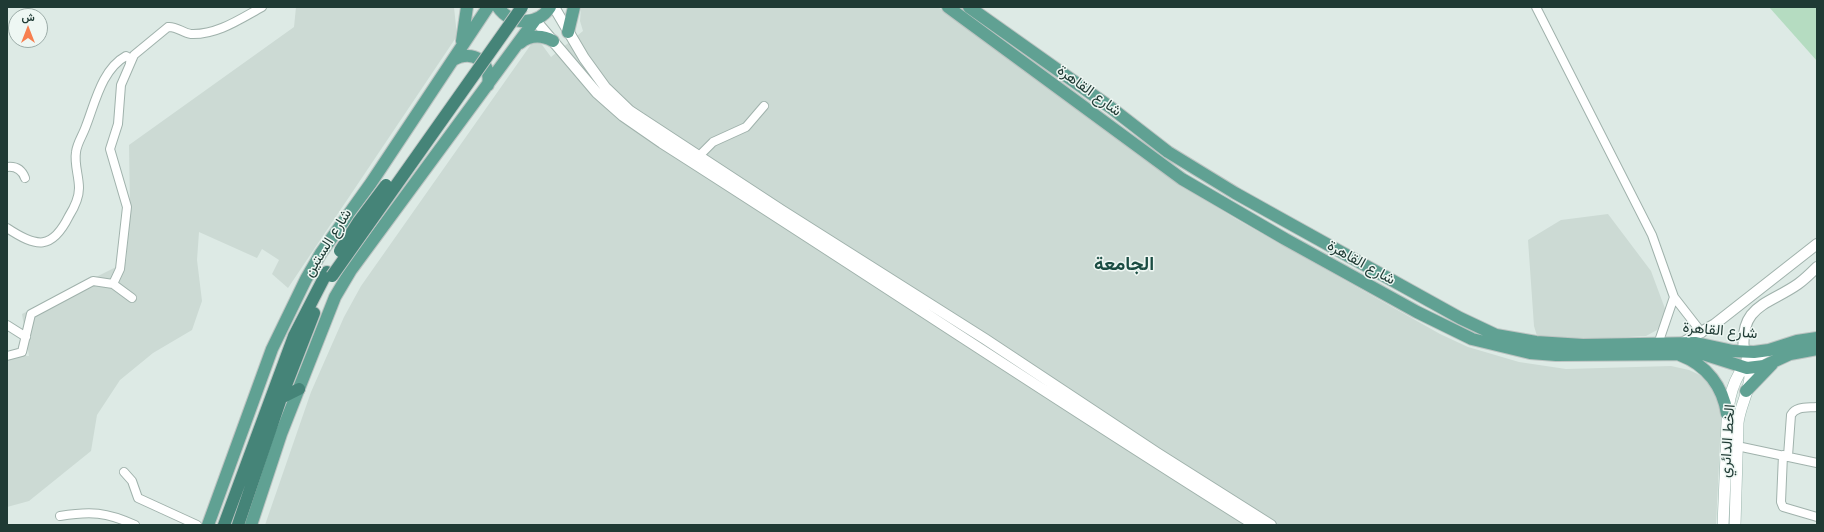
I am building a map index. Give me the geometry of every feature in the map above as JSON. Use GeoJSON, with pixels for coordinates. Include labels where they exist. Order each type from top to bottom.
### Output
{"type":"FeatureCollection","features":[{"type":"Feature","properties":{"kind":"highway","name":"شارع الستين"},"geometry":{"type":"LineString","coordinates":[[224,525],[294,336],[359,220],[466,76],[513,7]]}},
{"type":"Feature","properties":{"kind":"highway","name":"شارع الستين"},"geometry":{"type":"LineString","coordinates":[[238,525],[281,398],[309,323],[330,274],[522,7]]}},
{"type":"Feature","properties":{"kind":"highway"},"geometry":{"type":"LineString","coordinates":[[281,398],[299,390]]}},
{"type":"Feature","properties":{"kind":"main road"},"geometry":{"type":"LineString","coordinates":[[467,7],[464,30],[456,55],[477,58],[482,62],[488,73],[488,86]]}},
{"type":"Feature","properties":{"kind":"main road","name":"شارع الستين"},"geometry":{"type":"LineString","coordinates":[[208,525],[272,349],[306,279],[321,253],[371,183],[488,7]]}},
{"type":"Feature","properties":{"kind":"main road"},"geometry":{"type":"LineString","coordinates":[[498,7],[504,14],[516,20],[522,22],[535,20]]}},
{"type":"Feature","properties":{"kind":"main road"},"geometry":{"type":"LineString","coordinates":[[251,525],[281,434],[335,297],[351,270],[519,44],[535,20],[545,13],[550,7]]}},
{"type":"Feature","properties":{"kind":"main road"},"geometry":{"type":"LineString","coordinates":[[568,32],[574,7]]}},
{"type":"Feature","properties":{"kind":"main road","name":"شارع القاهرة"},"geometry":{"type":"LineString","coordinates":[[948,7],[1182,179],[1285,239],[1417,312],[1472,339],[1530,353],[1584,356],[1645,349],[1658,344],[1703,344],[1732,351],[1746,362]]}},
{"type":"Feature","properties":{"kind":"main road","name":"شارع القاهرة"},"geometry":{"type":"LineString","coordinates":[[969,7],[1110,107],[1168,152],[1235,193],[1460,318],[1496,335],[1536,342],[1645,349],[1673,353],[1696,353],[1764,366],[1790,354],[1817,349]]}},
{"type":"Feature","properties":{"kind":"main road"},"geometry":{"type":"LineString","coordinates":[[519,44],[526,39],[535,37],[545,37],[553,41]]}},
{"type":"Feature","properties":{"kind":"main road"},"geometry":{"type":"LineString","coordinates":[[1417,312],[1425,298]]}},
{"type":"Feature","properties":{"kind":"main road","name":"شارع القاهرة"},"geometry":{"type":"LineString","coordinates":[[1746,362],[1769,350],[1798,341],[1817,338]]}},
{"type":"Feature","properties":{"kind":"main road"},"geometry":{"type":"LineString","coordinates":[[1673,353],[1694,362],[1711,375],[1722,394],[1727,414]]}},
{"type":"Feature","properties":{"kind":"main road"},"geometry":{"type":"LineString","coordinates":[[1746,391],[1776,361]]}},
{"type":"Feature","properties":{"kind":"main road","name":"الخط الدائري"},"geometry":{"type":"LineString","coordinates":[[1735,525],[1739,414],[1751,376],[1746,362]]}},
{"type":"Feature","properties":{"kind":"main road","name":"الخط الدائري"},"geometry":{"type":"LineString","coordinates":[[1723,525],[1727,414],[1734,386],[1746,362]]}},
{"type":"Feature","properties":{"kind":"street"},"geometry":{"type":"LineString","coordinates":[[113,284],[120,269],[126,207],[110,149],[118,124],[121,84],[134,55],[168,27],[173,26],[189,34],[201,33],[229,26],[262,7]]}},
{"type":"Feature","properties":{"kind":"street"},"geometry":{"type":"LineString","coordinates":[[554,7],[601,90],[630,112],[700,156],[814,236]]}},
{"type":"Feature","properties":{"kind":"street"},"geometry":{"type":"LineString","coordinates":[[1536,7],[1652,235],[1674,297],[1702,333]]}},
{"type":"Feature","properties":{"kind":"street"},"geometry":{"type":"LineString","coordinates":[[535,20],[553,41],[601,90],[623,116],[662,143],[984,339],[1153,456],[1257,523],[1271,525]]}},
{"type":"Feature","properties":{"kind":"street"},"geometry":{"type":"LineString","coordinates":[[7,228],[18,236],[28,240],[45,243],[56,238],[62,231],[74,207],[79,188],[76,151],[97,97],[108,74],[119,60],[126,56],[131,59],[130,63]]}},
{"type":"Feature","properties":{"kind":"street"},"geometry":{"type":"LineString","coordinates":[[700,156],[713,142],[746,127],[764,106]]}},
{"type":"Feature","properties":{"kind":"street"},"geometry":{"type":"LineString","coordinates":[[7,167],[17,168],[22,172],[25,178]]}},
{"type":"Feature","properties":{"kind":"street"},"geometry":{"type":"LineString","coordinates":[[1682,343],[1702,333],[1817,244]]}},
{"type":"Feature","properties":{"kind":"street"},"geometry":{"type":"LineString","coordinates":[[1746,362],[1743,344],[1745,330],[1750,317],[1757,307],[1798,284],[1817,267]]}},
{"type":"Feature","properties":{"kind":"street"},"geometry":{"type":"LineString","coordinates":[[7,356],[22,352],[31,314],[93,280],[113,284],[132,298]]}},
{"type":"Feature","properties":{"kind":"street"},"geometry":{"type":"LineString","coordinates":[[1658,344],[1674,297]]}},
{"type":"Feature","properties":{"kind":"street"},"geometry":{"type":"LineString","coordinates":[[7,326],[26,337]]}},
{"type":"Feature","properties":{"kind":"street"},"geometry":{"type":"LineString","coordinates":[[1817,407],[1797,409],[1791,415],[1785,455],[1781,502],[1783,506],[1817,517]]}},
{"type":"Feature","properties":{"kind":"street"},"geometry":{"type":"LineString","coordinates":[[1737,446],[1817,463]]}},
{"type":"Feature","properties":{"kind":"street"},"geometry":{"type":"LineString","coordinates":[[124,472],[132,481],[138,498],[197,525]]}},
{"type":"Feature","properties":{"kind":"street"},"geometry":{"type":"LineString","coordinates":[[60,516],[84,512],[96,512],[135,525]]}},
{"type":"Feature","properties":{"kind":"shaded area"},"geometry":{"type":"Polygon","coordinates":[[[296,7],[454,7],[457,36],[288,288],[272,274],[279,260],[262,249],[257,258],[199,232],[197,260],[202,301],[192,330],[153,353],[120,380],[97,415],[91,451],[29,501],[7,507],[7,355],[29,356],[22,314],[126,262],[130,207],[129,145],[294,27],[296,7]]]}},
{"type":"Feature","properties":{"kind":"shaded area"},"geometry":{"type":"Polygon","coordinates":[[[581,7],[938,7],[1142,158],[1189,190],[1236,219],[1440,334],[1468,347],[1519,362],[1566,369],[1671,366],[1689,370],[1702,376],[1710,383],[1720,401],[1721,421],[1716,525],[265,525],[311,392],[344,317],[361,286],[532,43],[540,42],[551,57],[583,31],[580,21],[581,7]]]}},
{"type":"Feature","properties":{"kind":"shaded area"},"geometry":{"type":"Polygon","coordinates":[[[1608,214],[1651,271],[1667,314],[1657,330],[1646,336],[1591,339],[1537,336],[1534,326],[1528,240],[1561,220],[1608,214]]]}},
{"type":"Feature","properties":{"kind":"green space"},"geometry":{"type":"Polygon","coordinates":[[[1769,7],[1817,7],[1817,61],[1769,7]]]}},
{"type":"Feature","properties":{"kind":"district","name":"الجامعة"},"geometry":{"type":"Point","coordinates":[1124,265]}}]}
